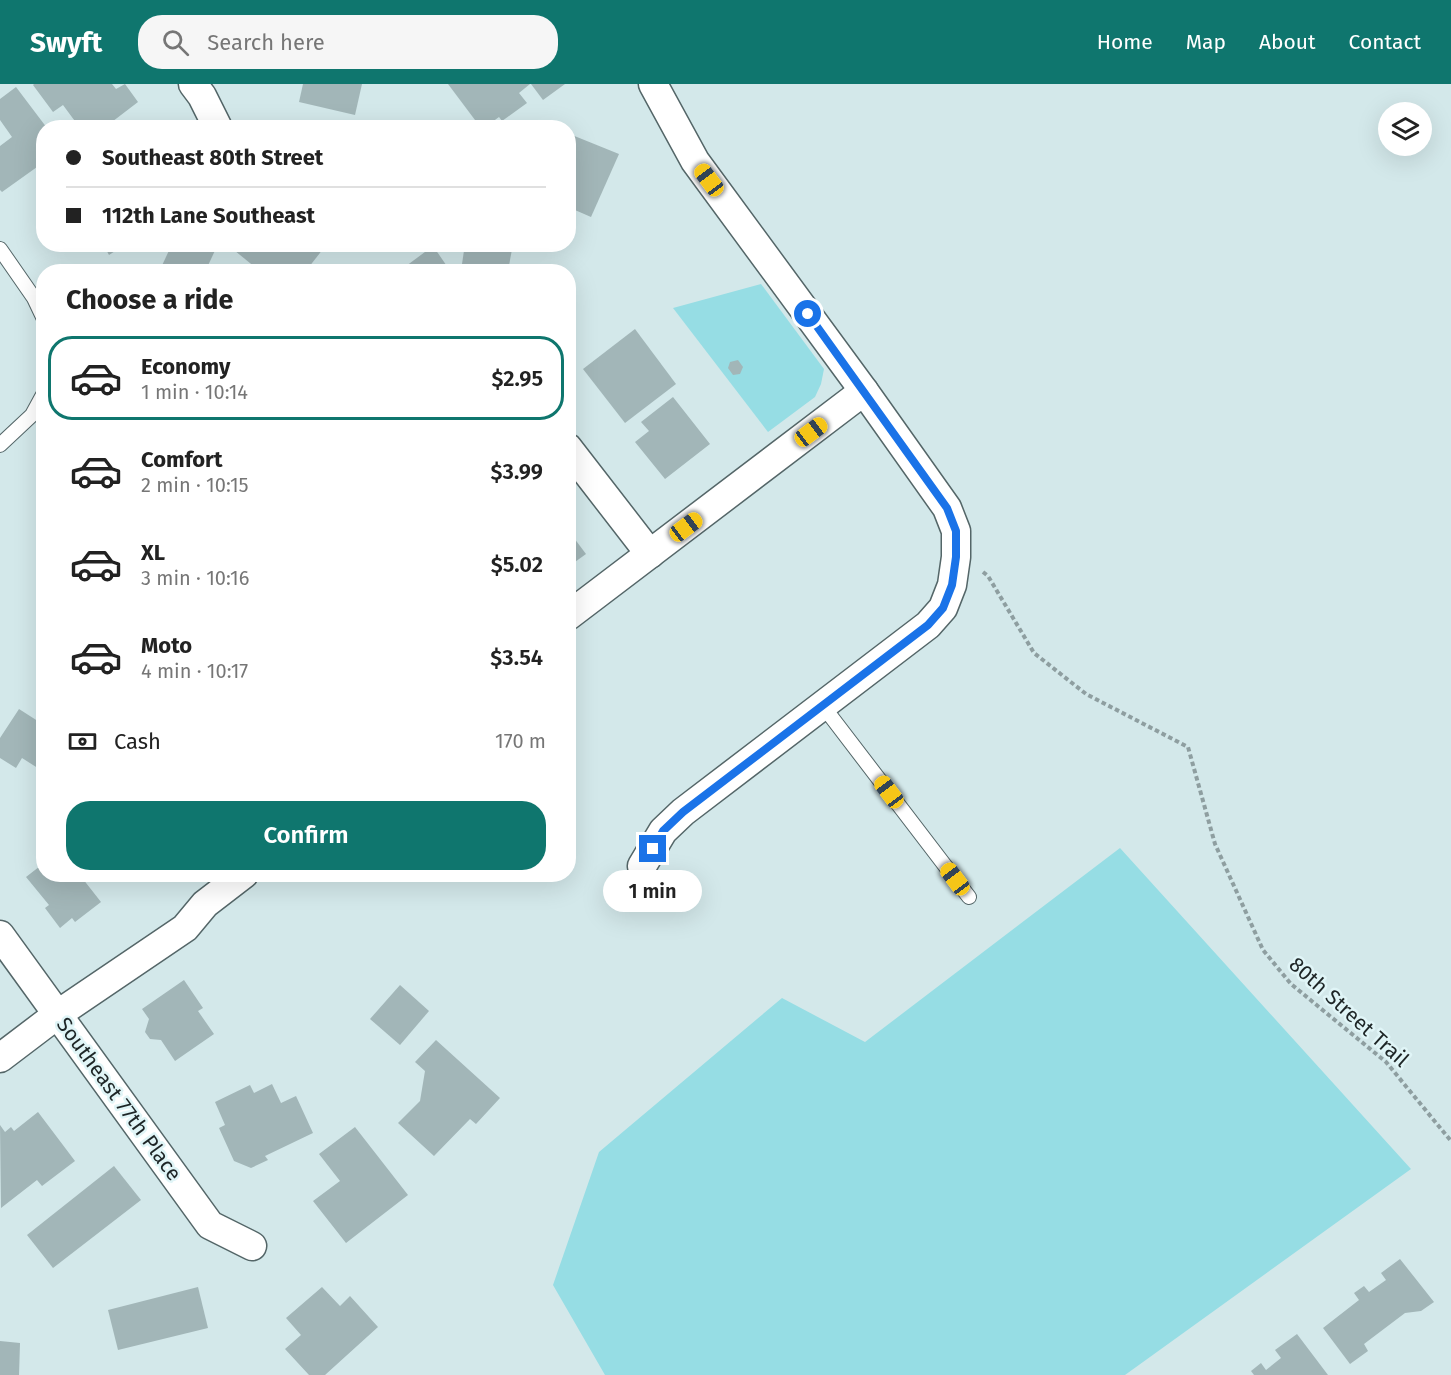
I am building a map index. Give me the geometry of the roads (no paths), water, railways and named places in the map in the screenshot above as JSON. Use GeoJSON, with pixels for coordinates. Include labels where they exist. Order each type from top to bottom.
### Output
{"type":"FeatureCollection","features":[{"type":"Feature","properties":{"kind":"street"},"geometry":{"type":"LineString","coordinates":[[193,84],[214,120]]}},
{"type":"Feature","properties":{"kind":"street"},"geometry":{"type":"LineString","coordinates":[[642,866],[663,831],[683,812],[928,625],[943,608],[952,585],[956,557],[956,531],[947,508],[695,161],[653,84]]}},
{"type":"Feature","properties":{"kind":"street"},"geometry":{"type":"LineString","coordinates":[[576,610],[864,391]]}},
{"type":"Feature","properties":{"kind":"street"},"geometry":{"type":"LineString","coordinates":[[576,458],[650,554]]}},
{"type":"Feature","properties":{"kind":"street"},"geometry":{"type":"LineString","coordinates":[[0,1058],[58,1014],[185,928],[206,904],[234,882]]}},
{"type":"Feature","properties":{"kind":"street","name":"Southeast 77th Place"},"geometry":{"type":"LineString","coordinates":[[0,936],[210,1225],[252,1246]]}},
{"type":"Feature","properties":{"kind":"lane"},"geometry":{"type":"LineString","coordinates":[[0,249],[36,302]]}},
{"type":"Feature","properties":{"kind":"lane"},"geometry":{"type":"LineString","coordinates":[[0,445],[32,415],[36,408]]}},
{"type":"Feature","properties":{"kind":"lane"},"geometry":{"type":"LineString","coordinates":[[823,706],[969,897]]}}]}
